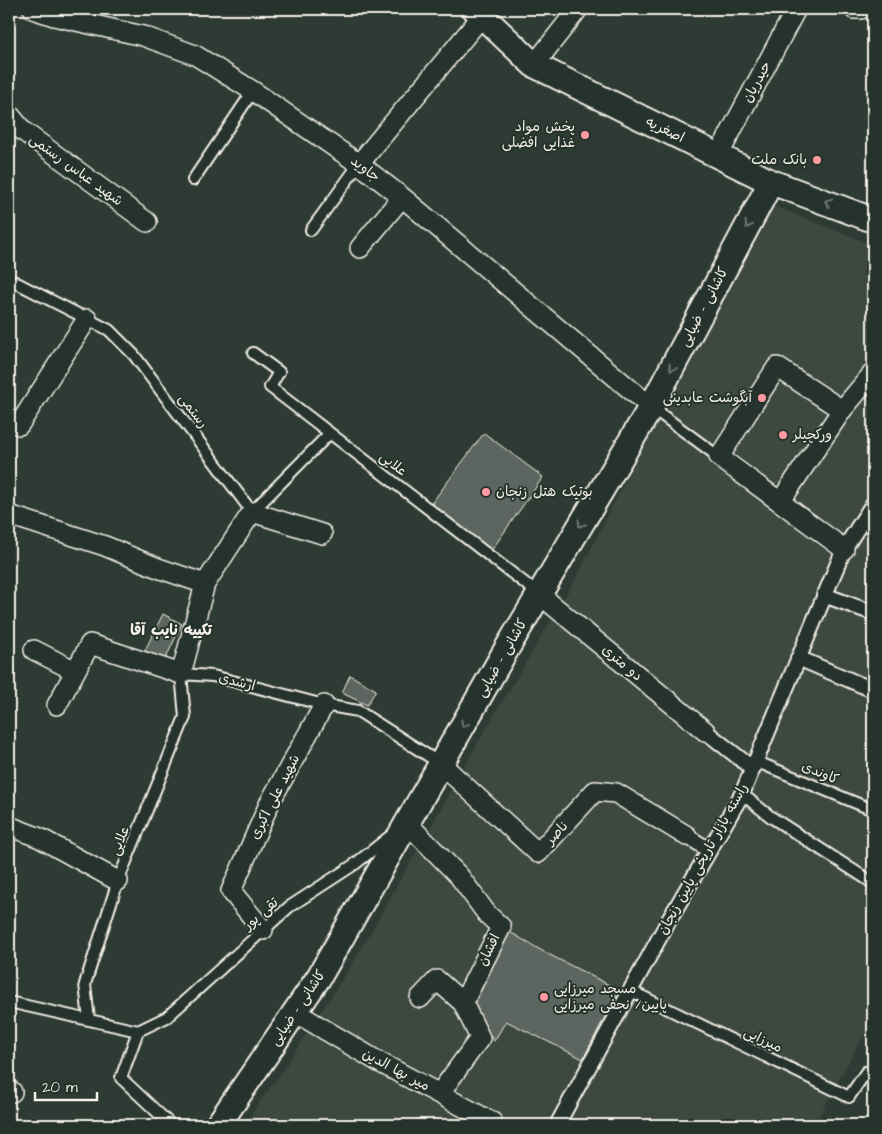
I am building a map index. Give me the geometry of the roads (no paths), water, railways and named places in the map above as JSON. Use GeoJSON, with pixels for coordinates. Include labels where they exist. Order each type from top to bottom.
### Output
{"type":"FeatureCollection","features":[{"type":"Feature","properties":{"kind":"street","name":"جاوید"},"geometry":{"type":"LineString","coordinates":[[33,9],[54,16],[143,36],[195,55],[253,91],[359,164],[402,198],[652,408]]}},
{"type":"Feature","properties":{"kind":"street"},"geometry":{"type":"LineString","coordinates":[[534,65],[578,9]]}},
{"type":"Feature","properties":{"kind":"street","name":"حیدریان"},"geometry":{"type":"LineString","coordinates":[[718,156],[796,9]]}},
{"type":"Feature","properties":{"kind":"street"},"geometry":{"type":"LineString","coordinates":[[854,9],[861,9]]}},
{"type":"Feature","properties":{"kind":"street"},"geometry":{"type":"LineString","coordinates":[[359,164],[478,12]]}},
{"type":"Feature","properties":{"kind":"street","name":"اصغریه"},"geometry":{"type":"LineString","coordinates":[[478,12],[534,65],[771,182],[873,220]]}},
{"type":"Feature","properties":{"kind":"street","name":"شهید عباس رستمی"},"geometry":{"type":"LineString","coordinates":[[9,114],[24,131],[147,222]]}},
{"type":"Feature","properties":{"kind":"street","name":"کاشانی - ضیایی"},"geometry":{"type":"LineString","coordinates":[[218,1125],[319,977],[539,594],[652,408],[771,182]]}},
{"type":"Feature","properties":{"kind":"street"},"geometry":{"type":"LineString","coordinates":[[360,248],[402,198]]}},
{"type":"Feature","properties":{"kind":"street"},"geometry":{"type":"LineString","coordinates":[[19,425],[87,319]]}},
{"type":"Feature","properties":{"kind":"street"},"geometry":{"type":"LineString","coordinates":[[842,410],[777,367],[719,457],[844,549]]}},
{"type":"Feature","properties":{"kind":"street"},"geometry":{"type":"LineString","coordinates":[[780,502],[842,410],[873,373]]}},
{"type":"Feature","properties":{"kind":"street","name":"راسته بازار تاریخی پایین زنجان"},"geometry":{"type":"LineString","coordinates":[[557,1125],[742,794],[844,549],[873,504]]}},
{"type":"Feature","properties":{"kind":"street"},"geometry":{"type":"LineString","coordinates":[[181,674],[205,584],[252,512],[322,534]]}},
{"type":"Feature","properties":{"kind":"street"},"geometry":{"type":"LineString","coordinates":[[9,515],[105,546],[158,568],[205,584]]}},
{"type":"Feature","properties":{"kind":"street","name":"دو متری"},"geometry":{"type":"LineString","coordinates":[[539,594],[705,732]]}},
{"type":"Feature","properties":{"kind":"street"},"geometry":{"type":"LineString","coordinates":[[824,596],[873,613]]}},
{"type":"Feature","properties":{"kind":"street","name":"ارشدی"},"geometry":{"type":"LineString","coordinates":[[57,705],[90,644],[181,674]]}},
{"type":"Feature","properties":{"kind":"street"},"geometry":{"type":"LineString","coordinates":[[34,650],[75,670]]}},
{"type":"Feature","properties":{"kind":"street"},"geometry":{"type":"LineString","coordinates":[[798,658],[873,690]]}},
{"type":"Feature","properties":{"kind":"street","name":"شهید علی اکبری"},"geometry":{"type":"LineString","coordinates":[[263,930],[231,892],[270,802],[324,705]]}},
{"type":"Feature","properties":{"kind":"street"},"geometry":{"type":"LineString","coordinates":[[705,732],[754,765]]}},
{"type":"Feature","properties":{"kind":"street","name":"ناصر"},"geometry":{"type":"LineString","coordinates":[[441,764],[538,853],[595,792],[616,793],[687,836]]}},
{"type":"Feature","properties":{"kind":"street","name":"افشان"},"geometry":{"type":"LineString","coordinates":[[407,823],[459,876],[487,914],[501,927],[463,1003]]}},
{"type":"Feature","properties":{"kind":"street"},"geometry":{"type":"LineString","coordinates":[[9,826],[40,838],[118,881]]}},
{"type":"Feature","properties":{"kind":"street"},"geometry":{"type":"LineString","coordinates":[[687,836],[709,850]]}},
{"type":"Feature","properties":{"kind":"street"},"geometry":{"type":"LineString","coordinates":[[420,998],[437,980],[463,1003],[480,1038],[440,1093]]}},
{"type":"Feature","properties":{"kind":"street","name":"میر بها الدین"},"geometry":{"type":"LineString","coordinates":[[295,1012],[379,1062],[495,1123]]}},
{"type":"Feature","properties":{"kind":"lane"},"geometry":{"type":"LineString","coordinates":[[193,180],[253,91]]}},
{"type":"Feature","properties":{"kind":"lane"},"geometry":{"type":"LineString","coordinates":[[312,230],[359,164]]}},
{"type":"Feature","properties":{"kind":"lane","name":"رستمی"},"geometry":{"type":"LineString","coordinates":[[9,278],[109,330],[134,354],[252,512]]}},
{"type":"Feature","properties":{"kind":"lane","name":"علایی"},"geometry":{"type":"LineString","coordinates":[[253,353],[279,372],[270,387],[539,594]]}},
{"type":"Feature","properties":{"kind":"lane"},"geometry":{"type":"LineString","coordinates":[[652,408],[719,457]]}},
{"type":"Feature","properties":{"kind":"lane"},"geometry":{"type":"LineString","coordinates":[[252,512],[330,433]]}},
{"type":"Feature","properties":{"kind":"lane","name":"علایی"},"geometry":{"type":"LineString","coordinates":[[89,1020],[85,984],[118,881],[185,717],[181,674]]}},
{"type":"Feature","properties":{"kind":"lane","name":"ارشدی"},"geometry":{"type":"LineString","coordinates":[[181,674],[213,676],[324,705],[358,711],[441,764]]}},
{"type":"Feature","properties":{"kind":"lane","name":"کاوندی"},"geometry":{"type":"LineString","coordinates":[[754,765],[873,810]]}},
{"type":"Feature","properties":{"kind":"lane"},"geometry":{"type":"LineString","coordinates":[[742,794],[771,817],[873,883]]}},
{"type":"Feature","properties":{"kind":"lane","name":"تقی پور"},"geometry":{"type":"LineString","coordinates":[[138,1031],[167,1017],[290,907],[355,864],[407,823]]}},
{"type":"Feature","properties":{"kind":"lane","name":"میرزایی"},"geometry":{"type":"LineString","coordinates":[[631,991],[849,1097],[866,1072],[873,1075]]}},
{"type":"Feature","properties":{"kind":"lane"},"geometry":{"type":"LineString","coordinates":[[9,1002],[138,1031],[121,1078],[171,1125]]}},
{"type":"Feature","properties":{"kind":"place","name":"پخش مواد غذایی افضلی"},"geometry":{"type":"Point","coordinates":[585,135]}},
{"type":"Feature","properties":{"kind":"place","name":"بانک ملت"},"geometry":{"type":"Point","coordinates":[817,160]}},
{"type":"Feature","properties":{"kind":"place","name":"آبگوشت عابدینی"},"geometry":{"type":"Point","coordinates":[762,398]}},
{"type":"Feature","properties":{"kind":"place","name":"ورکچیلر"},"geometry":{"type":"Point","coordinates":[783,435]}},
{"type":"Feature","properties":{"kind":"place","name":"بوتیک هتل زنجان"},"geometry":{"type":"Point","coordinates":[486,492]}},
{"type":"Feature","properties":{"kind":"place","name":"مسجد میرزایی پایین/ نجفی میرزایی"},"geometry":{"type":"Point","coordinates":[544,997]}},
{"type":"Feature","properties":{"kind":"district","name":"تکییه نایب آقا"},"geometry":{"type":"Point","coordinates":[171,630]}}]}
